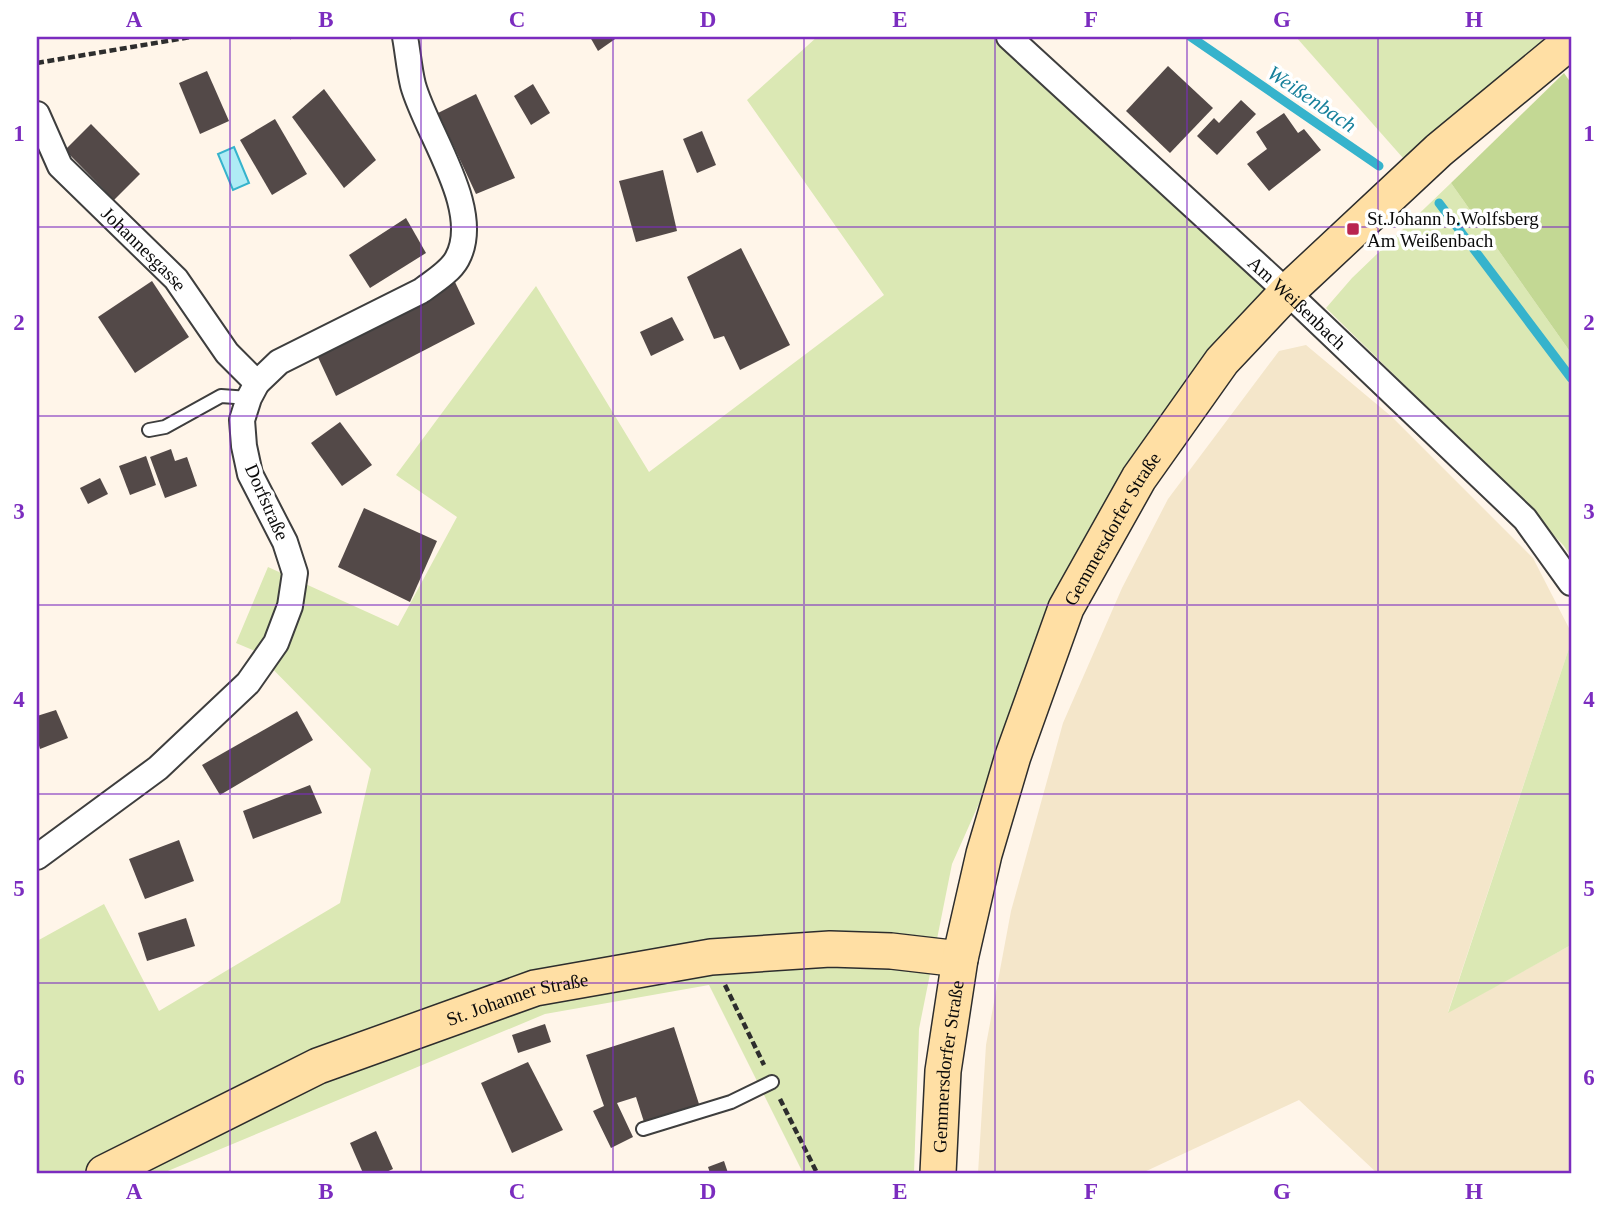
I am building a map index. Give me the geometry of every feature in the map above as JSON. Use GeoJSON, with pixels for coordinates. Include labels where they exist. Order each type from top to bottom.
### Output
{"type":"FeatureCollection","features":[{"type":"Feature","properties":{"kind":"main road","name":"Gemmersdorfer Straße"},"geometry":{"type":"LineString","coordinates":[[938,1173],[943,1071],[960,960],[984,854],[1013,755],[1066,608],[1139,478],[1222,361],[1287,292],[1439,150],[1571,41]]}},
{"type":"Feature","properties":{"kind":"main road","name":"St. Johanner Straße"},"geometry":{"type":"LineString","coordinates":[[104,1173],[318,1066],[535,988],[711,957],[830,949],[891,951],[960,960]]}},
{"type":"Feature","properties":{"kind":"street"},"geometry":{"type":"LineString","coordinates":[[253,390],[279,362],[421,291],[442,276],[457,259],[464,223],[461,200],[414,86],[405,37]]}},
{"type":"Feature","properties":{"kind":"street","name":"Am Weißenbach"},"geometry":{"type":"LineString","coordinates":[[1009,37],[1287,292],[1525,519],[1571,583]]}},
{"type":"Feature","properties":{"kind":"street","name":"Johannesgasse"},"geometry":{"type":"LineString","coordinates":[[37,114],[60,166],[176,279],[253,390]]}},
{"type":"Feature","properties":{"kind":"street","name":"Dorfstraße"},"geometry":{"type":"LineString","coordinates":[[37,858],[159,768],[248,683],[276,643],[290,606],[295,573],[285,542],[250,474],[242,420],[253,390]]}},
{"type":"Feature","properties":{"kind":"lane"},"geometry":{"type":"LineString","coordinates":[[149,430],[165,427],[221,396],[253,390]]}},
{"type":"Feature","properties":{"kind":"lane"},"geometry":{"type":"LineString","coordinates":[[643,1129],[731,1102],[772,1082]]}},
{"type":"Feature","properties":{"kind":"path"},"geometry":{"type":"LineString","coordinates":[[37,63],[191,37]]}},
{"type":"Feature","properties":{"kind":"shaded area"},"geometry":{"type":"Polygon","coordinates":[[[1306,345],[1392,417],[1533,558],[1571,632],[1571,642],[1448,1012],[1571,945],[1571,1173],[1377,1173],[1299,1100],[1142,1173],[978,1173],[986,1045],[1011,911],[1063,723],[1122,588],[1168,499],[1279,351],[1306,345]]]}},
{"type":"Feature","properties":{"kind":"green space"},"geometry":{"type":"Polygon","coordinates":[[[817,37],[1028,37],[1279,281],[1050,627],[952,864],[919,1029],[914,1173],[803,1173],[709,985],[545,1014],[163,1173],[37,1173],[37,941],[104,904],[159,1011],[340,903],[371,769],[255,651],[236,643],[268,567],[398,626],[457,517],[396,475],[536,286],[649,472],[884,295],[747,100],[817,37]]]}},
{"type":"Feature","properties":{"kind":"green space"},"geometry":{"type":"Polygon","coordinates":[[[1296,37],[1547,37],[1403,158],[1296,37]]]}},
{"type":"Feature","properties":{"kind":"green space"},"geometry":{"type":"Polygon","coordinates":[[[1564,73],[1571,83],[1571,353],[1451,183],[1564,73]]]}},
{"type":"Feature","properties":{"kind":"green space"},"geometry":{"type":"Polygon","coordinates":[[[1451,183],[1571,353],[1571,557],[1564,546],[1469,448],[1326,308],[1352,278],[1451,183]]]}},
{"type":"Feature","properties":{"kind":"green space"},"geometry":{"type":"Polygon","coordinates":[[[1571,642],[1571,945],[1448,1013],[1571,642]]]}},
{"type":"Feature","properties":{"kind":"water"},"geometry":{"type":"Polygon","coordinates":[[[234,147],[249,183],[233,190],[218,154],[234,147]]]}},
{"type":"Feature","properties":{"kind":"building"},"geometry":{"type":"Polygon","coordinates":[[[590,37],[618,37],[598,51],[590,37]]]}},
{"type":"Feature","properties":{"kind":"building"},"geometry":{"type":"Polygon","coordinates":[[[1168,66],[1213,108],[1170,153],[1126,111],[1168,66]]]}},
{"type":"Feature","properties":{"kind":"building"},"geometry":{"type":"Polygon","coordinates":[[[207,71],[229,121],[200,134],[179,83],[207,71]]]}},
{"type":"Feature","properties":{"kind":"building"},"geometry":{"type":"Polygon","coordinates":[[[533,84],[550,113],[531,125],[514,96],[533,84]]]}},
{"type":"Feature","properties":{"kind":"building"},"geometry":{"type":"Polygon","coordinates":[[[324,89],[376,160],[344,188],[292,117],[324,89]]]}},
{"type":"Feature","properties":{"kind":"building"},"geometry":{"type":"Polygon","coordinates":[[[476,94],[515,178],[476,194],[438,113],[476,94]]]}},
{"type":"Feature","properties":{"kind":"building"},"geometry":{"type":"Polygon","coordinates":[[[1241,100],[1256,114],[1217,155],[1197,136],[1214,118],[1219,123],[1241,100]]]}},
{"type":"Feature","properties":{"kind":"building"},"geometry":{"type":"Polygon","coordinates":[[[1284,113],[1298,133],[1304,129],[1321,150],[1269,191],[1247,164],[1267,149],[1256,132],[1284,113]]]}},
{"type":"Feature","properties":{"kind":"building"},"geometry":{"type":"Polygon","coordinates":[[[275,119],[307,174],[272,195],[240,140],[275,119]]]}},
{"type":"Feature","properties":{"kind":"building"},"geometry":{"type":"Polygon","coordinates":[[[91,124],[140,174],[114,200],[65,150],[91,124]]]}},
{"type":"Feature","properties":{"kind":"building"},"geometry":{"type":"Polygon","coordinates":[[[702,131],[716,165],[697,173],[683,139],[702,131]]]}},
{"type":"Feature","properties":{"kind":"building"},"geometry":{"type":"Polygon","coordinates":[[[663,170],[677,231],[636,242],[619,181],[663,170]]]}},
{"type":"Feature","properties":{"kind":"building"},"geometry":{"type":"Polygon","coordinates":[[[406,218],[426,253],[370,288],[349,255],[406,218]]]}},
{"type":"Feature","properties":{"kind":"building"},"geometry":{"type":"Polygon","coordinates":[[[741,248],[790,345],[740,370],[724,336],[714,339],[687,277],[741,248]]]}},
{"type":"Feature","properties":{"kind":"building"},"geometry":{"type":"Polygon","coordinates":[[[152,281],[189,337],[135,373],[98,317],[152,281]]]}},
{"type":"Feature","properties":{"kind":"building"},"geometry":{"type":"Polygon","coordinates":[[[455,282],[475,324],[336,396],[316,353],[455,282]]]}},
{"type":"Feature","properties":{"kind":"building"},"geometry":{"type":"Polygon","coordinates":[[[672,317],[684,340],[651,356],[640,332],[672,317]]]}},
{"type":"Feature","properties":{"kind":"building"},"geometry":{"type":"Polygon","coordinates":[[[340,422],[372,465],[342,486],[311,443],[340,422]]]}},
{"type":"Feature","properties":{"kind":"building"},"geometry":{"type":"Polygon","coordinates":[[[171,449],[175,461],[187,457],[197,486],[165,498],[150,457],[171,449]]]}},
{"type":"Feature","properties":{"kind":"building"},"geometry":{"type":"Polygon","coordinates":[[[146,456],[156,485],[130,495],[119,466],[146,456]]]}},
{"type":"Feature","properties":{"kind":"building"},"geometry":{"type":"Polygon","coordinates":[[[100,478],[108,494],[88,504],[80,488],[100,478]]]}},
{"type":"Feature","properties":{"kind":"building"},"geometry":{"type":"Polygon","coordinates":[[[364,508],[437,541],[410,602],[338,567],[364,508]]]}},
{"type":"Feature","properties":{"kind":"building"},"geometry":{"type":"Polygon","coordinates":[[[56,710],[68,738],[40,749],[37,716],[56,710]]]}},
{"type":"Feature","properties":{"kind":"building"},"geometry":{"type":"Polygon","coordinates":[[[297,711],[313,740],[220,795],[202,765],[297,711]]]}},
{"type":"Feature","properties":{"kind":"building"},"geometry":{"type":"Polygon","coordinates":[[[310,785],[322,813],[253,839],[243,811],[310,785]]]}},
{"type":"Feature","properties":{"kind":"building"},"geometry":{"type":"Polygon","coordinates":[[[179,840],[194,881],[145,899],[129,859],[179,840]]]}},
{"type":"Feature","properties":{"kind":"building"},"geometry":{"type":"Polygon","coordinates":[[[186,918],[195,946],[147,961],[138,933],[186,918]]]}},
{"type":"Feature","properties":{"kind":"building"},"geometry":{"type":"Polygon","coordinates":[[[545,1024],[551,1042],[518,1053],[512,1035],[545,1024]]]}},
{"type":"Feature","properties":{"kind":"building"},"geometry":{"type":"Polygon","coordinates":[[[674,1027],[699,1104],[644,1122],[636,1097],[617,1103],[633,1137],[611,1148],[593,1111],[604,1106],[586,1055],[674,1027]]]}},
{"type":"Feature","properties":{"kind":"building"},"geometry":{"type":"Polygon","coordinates":[[[528,1062],[563,1130],[512,1153],[481,1083],[528,1062]]]}},
{"type":"Feature","properties":{"kind":"building"},"geometry":{"type":"Polygon","coordinates":[[[376,1131],[393,1169],[384,1173],[363,1173],[350,1143],[376,1131]]]}},
{"type":"Feature","properties":{"kind":"building"},"geometry":{"type":"Polygon","coordinates":[[[724,1161],[728,1173],[710,1173],[708,1167],[724,1161]]]}},
{"type":"Feature","properties":{"kind":"waterway","name":"Weißenbach"},"geometry":{"type":"LineString","coordinates":[[1191,37],[1379,166]]}},
{"type":"Feature","properties":{"kind":"waterway","name":"Weißenbach"},"geometry":{"type":"LineString","coordinates":[[1439,203],[1571,378]]}},
{"type":"Feature","properties":{"kind":"place","name":"St.Johann b.Wolfsberg Am Weißenbach"},"geometry":{"type":"Point","coordinates":[1353,229]}}]}
